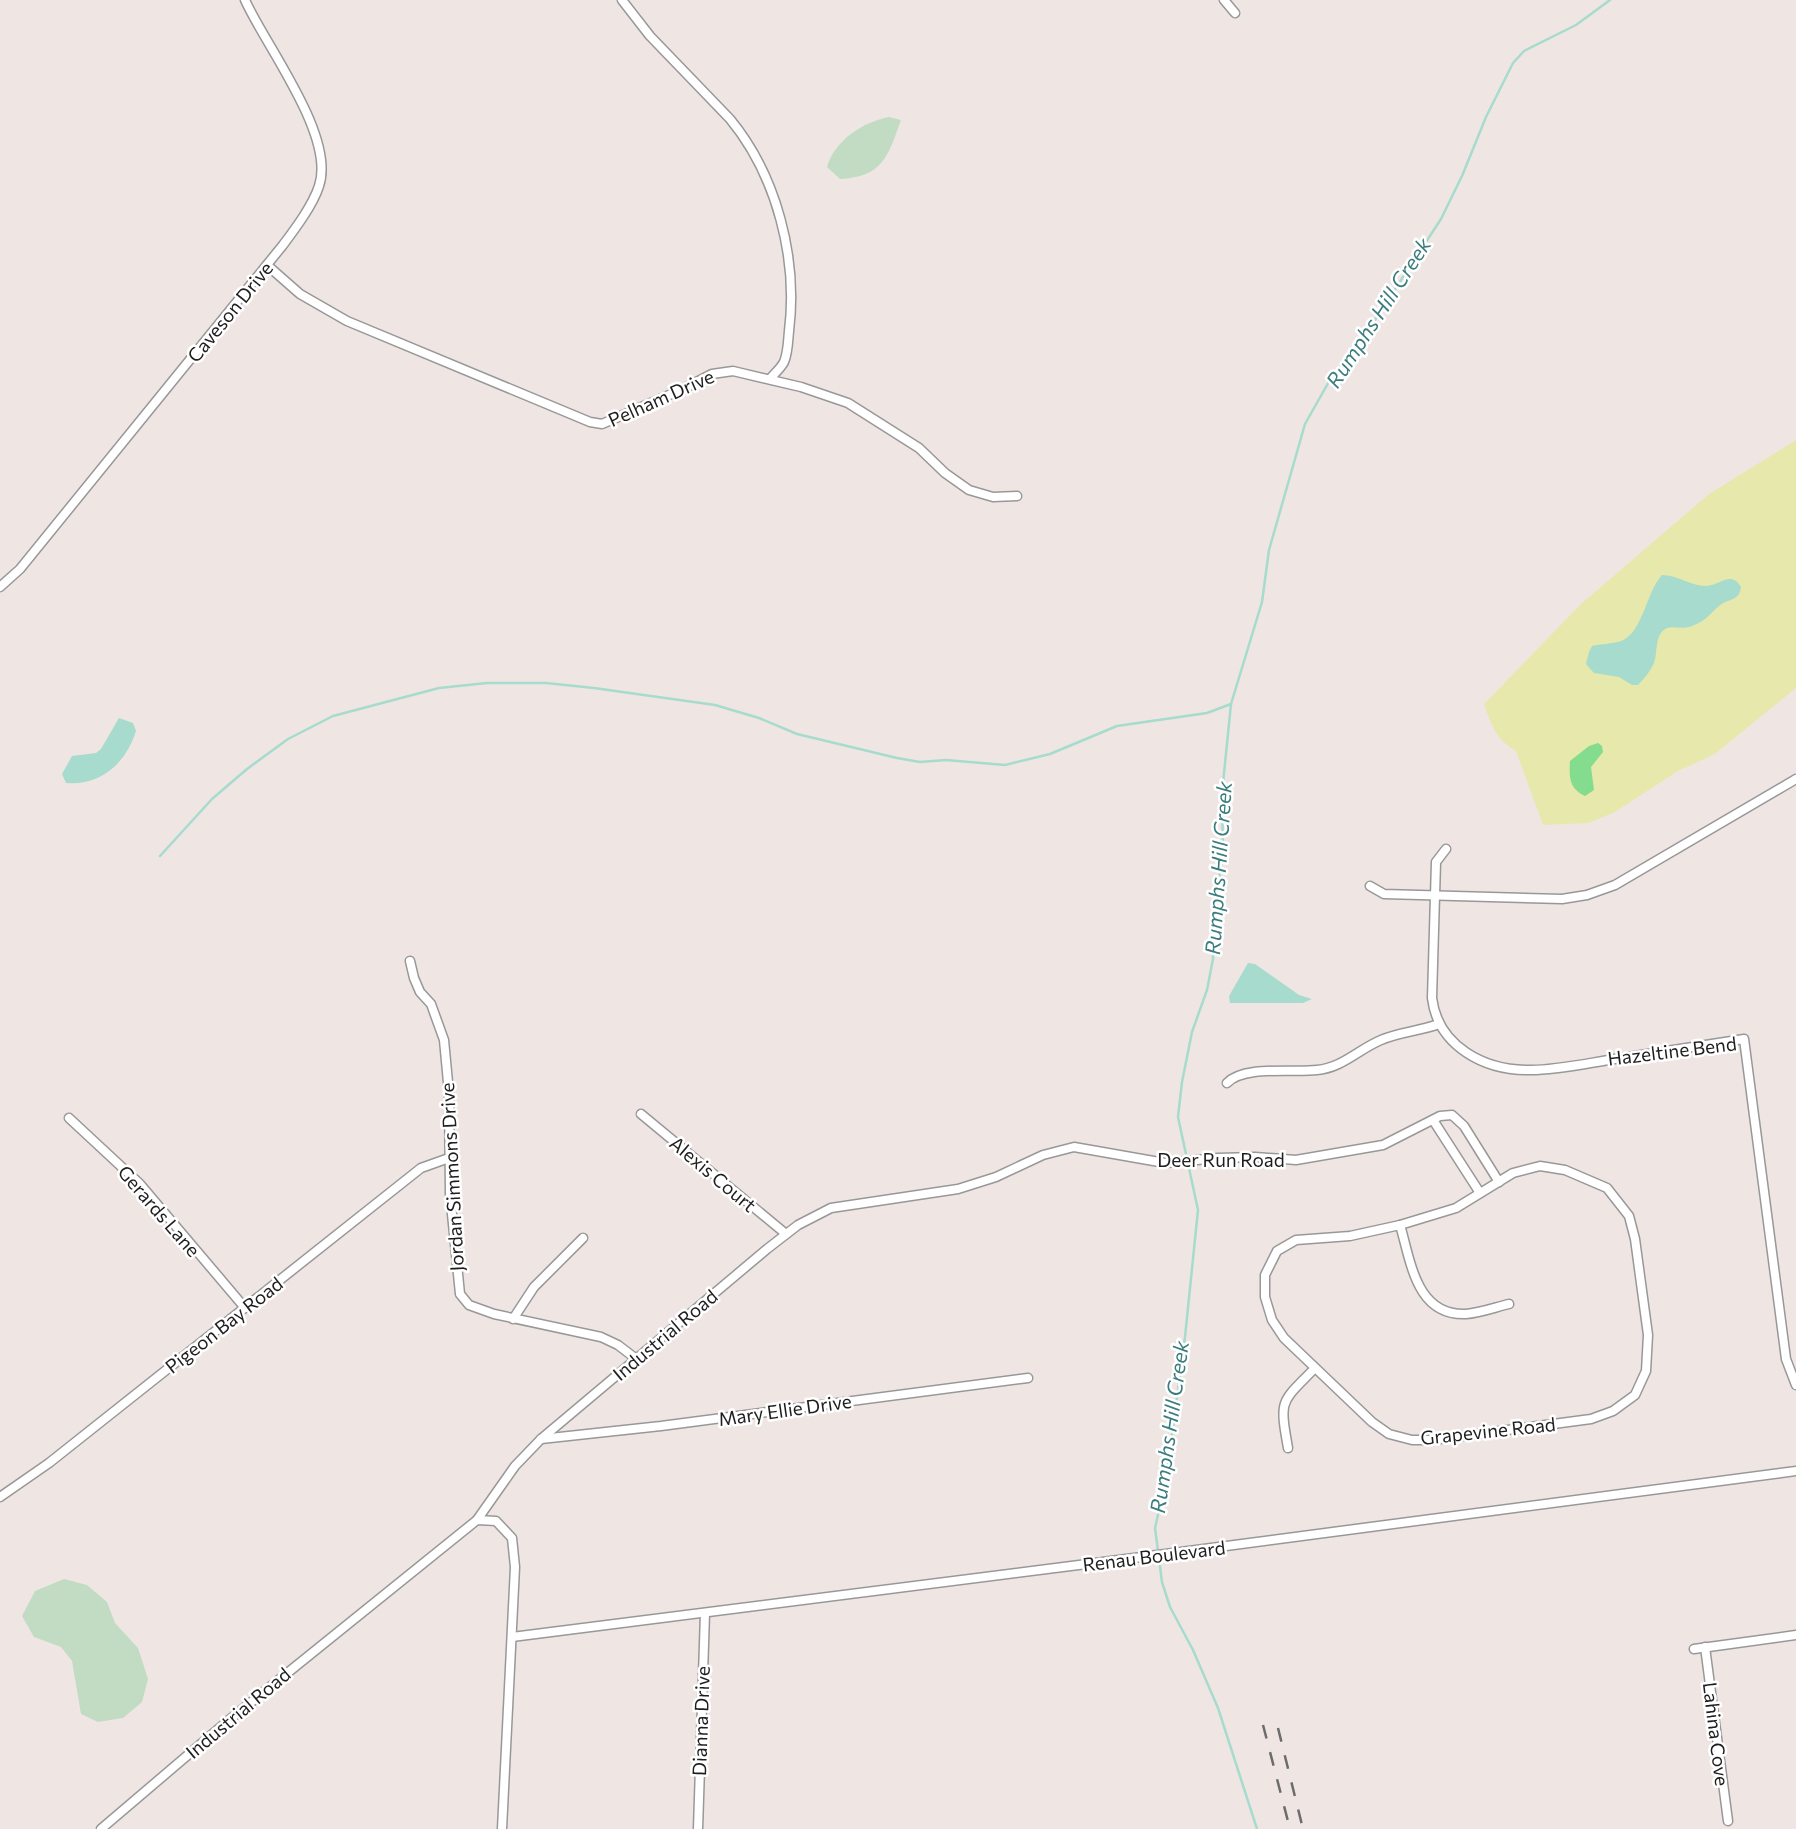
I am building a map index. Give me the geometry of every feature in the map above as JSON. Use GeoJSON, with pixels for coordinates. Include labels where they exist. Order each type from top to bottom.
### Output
{"type":"FeatureCollection","features":[{"type":"Feature","properties":{"kind":"street","name":"Caveson Drive"},"geometry":{"type":"LineString","coordinates":[[0,587],[20,569],[295,230],[320,185],[320,152],[291,83],[245,0]]}},
{"type":"Feature","properties":{"kind":"street"},"geometry":{"type":"LineString","coordinates":[[622,0],[650,36],[736,126],[763,170],[788,251],[791,311],[783,363],[770,379]]}},
{"type":"Feature","properties":{"kind":"street"},"geometry":{"type":"LineString","coordinates":[[1224,0],[1236,13]]}},
{"type":"Feature","properties":{"kind":"street","name":"Pelham Drive"},"geometry":{"type":"LineString","coordinates":[[267,265],[300,294],[347,321],[590,422],[601,424],[683,389],[701,378],[724,371],[770,379],[848,403],[919,448],[945,473],[969,490],[993,497],[1017,496]]}},
{"type":"Feature","properties":{"kind":"street"},"geometry":{"type":"LineString","coordinates":[[1370,886],[1384,894],[1434,897],[1562,899],[1587,895],[1615,884],[1796,779]]}},
{"type":"Feature","properties":{"kind":"street"},"geometry":{"type":"LineString","coordinates":[[1227,1083],[1232,1078],[1248,1072],[1330,1068],[1381,1040],[1439,1024],[1434,1015],[1432,998],[1434,897],[1436,862],[1446,849]]}},
{"type":"Feature","properties":{"kind":"street","name":"Jordan Simmons Drive"},"geometry":{"type":"LineString","coordinates":[[410,961],[420,992],[430,1004],[444,1040],[449,1093],[450,1194],[460,1294],[464,1301],[476,1308],[601,1337],[618,1345],[635,1359]]}},
{"type":"Feature","properties":{"kind":"street","name":"Hazeltine Bend"},"geometry":{"type":"LineString","coordinates":[[1439,1024],[1454,1043],[1488,1064],[1531,1070],[1744,1039],[1786,1359],[1796,1385]]}},
{"type":"Feature","properties":{"kind":"street","name":"Alexis Court"},"geometry":{"type":"LineString","coordinates":[[641,1114],[786,1234]]}},
{"type":"Feature","properties":{"kind":"street"},"geometry":{"type":"LineString","coordinates":[[1480,1193],[1433,1120],[1452,1115],[1457,1118],[1499,1182]]}},
{"type":"Feature","properties":{"kind":"street","name":"Gerards Lane"},"geometry":{"type":"LineString","coordinates":[[69,1118],[140,1184],[246,1308]]}},
{"type":"Feature","properties":{"kind":"street","name":"Deer Run Road"},"geometry":{"type":"LineString","coordinates":[[885,1199],[958,1189],[1074,1147],[1165,1163],[1255,1157],[1296,1160],[1383,1145],[1433,1120]]}},
{"type":"Feature","properties":{"kind":"street","name":"Pigeon Bay Road"},"geometry":{"type":"LineString","coordinates":[[0,1497],[50,1463],[421,1168],[449,1158]]}},
{"type":"Feature","properties":{"kind":"street","name":"Grapevine Road"},"geometry":{"type":"LineString","coordinates":[[1540,1166],[1565,1170],[1607,1188],[1629,1216],[1635,1239],[1648,1335],[1646,1371],[1635,1395],[1614,1411],[1591,1419],[1432,1440],[1412,1440],[1389,1434],[1372,1422],[1284,1338],[1272,1320],[1265,1297],[1265,1275],[1277,1251],[1296,1240],[1350,1236],[1400,1225],[1457,1208],[1499,1182],[1513,1173],[1540,1166]]}},
{"type":"Feature","properties":{"kind":"street","name":"Industrial Road"},"geometry":{"type":"LineString","coordinates":[[101,1829],[229,1720],[477,1520],[515,1466],[541,1439],[786,1234],[831,1208],[885,1199]]}},
{"type":"Feature","properties":{"kind":"street"},"geometry":{"type":"LineString","coordinates":[[1400,1225],[1420,1291],[1433,1304],[1450,1312],[1467,1314],[1510,1304]]}},
{"type":"Feature","properties":{"kind":"street"},"geometry":{"type":"LineString","coordinates":[[513,1318],[534,1287],[583,1238]]}},
{"type":"Feature","properties":{"kind":"street"},"geometry":{"type":"LineString","coordinates":[[1288,1448],[1282,1410],[1285,1399],[1315,1367]]}},
{"type":"Feature","properties":{"kind":"street","name":"Mary Ellie Drive"},"geometry":{"type":"LineString","coordinates":[[541,1439],[1028,1378]]}},
{"type":"Feature","properties":{"kind":"street","name":"Renau Boulevard"},"geometry":{"type":"LineString","coordinates":[[512,1637],[1132,1559],[1796,1471]]}},
{"type":"Feature","properties":{"kind":"street"},"geometry":{"type":"LineString","coordinates":[[477,1520],[496,1521],[512,1538],[515,1567],[502,1829]]}},
{"type":"Feature","properties":{"kind":"street","name":"Dianna Drive"},"geometry":{"type":"LineString","coordinates":[[698,1829],[705,1613]]}},
{"type":"Feature","properties":{"kind":"street"},"geometry":{"type":"LineString","coordinates":[[1694,1649],[1796,1635]]}},
{"type":"Feature","properties":{"kind":"street","name":"Lahina Cove"},"geometry":{"type":"LineString","coordinates":[[1705,1647],[1728,1821]]}},
{"type":"Feature","properties":{"kind":"shaded area"},"geometry":{"type":"Polygon","coordinates":[[[889,117],[901,120],[887,154],[875,169],[866,174],[840,179],[827,167],[836,148],[851,134],[869,123],[889,117]]]}},
{"type":"Feature","properties":{"kind":"shaded area"},"geometry":{"type":"Polygon","coordinates":[[[1796,440],[1796,688],[1715,754],[1678,771],[1615,812],[1588,823],[1543,825],[1516,751],[1499,737],[1484,704],[1581,604],[1709,494],[1796,440]]]}},
{"type":"Feature","properties":{"kind":"shaded area"},"geometry":{"type":"Polygon","coordinates":[[[1662,575],[1706,586],[1729,579],[1741,587],[1736,597],[1722,604],[1700,623],[1683,628],[1669,627],[1663,631],[1658,639],[1654,663],[1638,685],[1632,685],[1619,677],[1594,673],[1586,664],[1592,646],[1618,642],[1628,637],[1662,575]]]}},
{"type":"Feature","properties":{"kind":"shaded area"},"geometry":{"type":"Polygon","coordinates":[[[119,718],[133,723],[136,731],[132,743],[119,762],[90,781],[66,783],[62,774],[72,756],[96,753],[101,749],[119,718]]]}},
{"type":"Feature","properties":{"kind":"shaded area"},"geometry":{"type":"Polygon","coordinates":[[[1248,963],[1255,964],[1299,995],[1312,999],[1303,1003],[1230,1003],[1229,996],[1248,963]]]}},
{"type":"Feature","properties":{"kind":"shaded area"},"geometry":{"type":"Polygon","coordinates":[[[64,1579],[87,1585],[107,1602],[115,1623],[138,1648],[148,1679],[142,1702],[123,1718],[98,1722],[81,1714],[72,1661],[61,1647],[34,1637],[22,1616],[35,1591],[64,1579]]]}},
{"type":"Feature","properties":{"kind":"green space"},"geometry":{"type":"Polygon","coordinates":[[[1598,743],[1603,752],[1591,767],[1594,790],[1585,796],[1576,790],[1571,782],[1570,761],[1589,746],[1598,743]]]}},
{"type":"Feature","properties":{"kind":"waterway","name":"Rumphs Hill Creek"},"geometry":{"type":"LineString","coordinates":[[1257,1829],[1218,1708],[1193,1650],[1170,1607],[1162,1582],[1155,1528],[1166,1480],[1198,1210],[1178,1117],[1192,1032],[1207,990],[1213,959],[1214,918],[1223,850],[1222,793],[1231,704],[1262,602],[1269,550],[1305,424],[1331,378],[1371,326],[1441,219],[1513,63],[1524,51],[1576,25],[1610,0]]}},
{"type":"Feature","properties":{"kind":"waterway"},"geometry":{"type":"LineString","coordinates":[[160,856],[212,799],[288,739],[333,716],[439,688],[487,683],[546,683],[594,688],[715,705],[759,718],[797,734],[897,758],[920,762],[946,760],[1005,765],[1050,754],[1117,726],[1207,713],[1231,704]]}},
{"type":"Feature","properties":{"kind":"railway"},"geometry":{"type":"LineString","coordinates":[[1263,1725],[1290,1829]]}},
{"type":"Feature","properties":{"kind":"railway"},"geometry":{"type":"LineString","coordinates":[[1278,1728],[1303,1829]]}}]}
